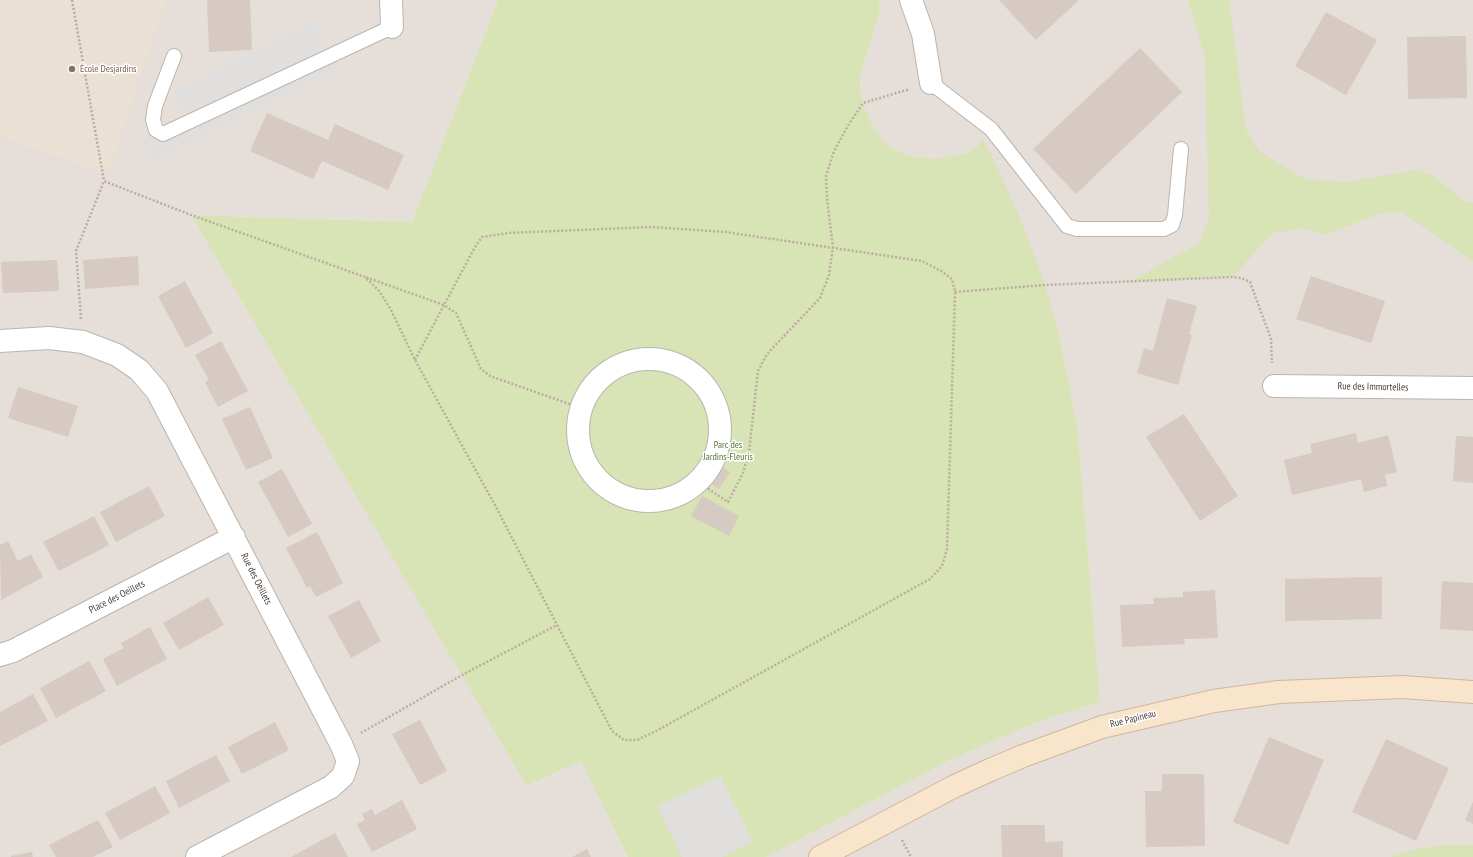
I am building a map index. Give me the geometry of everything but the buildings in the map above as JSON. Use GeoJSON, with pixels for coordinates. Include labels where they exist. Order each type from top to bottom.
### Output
{"type":"FeatureCollection","features":[{"type":"Feature","properties":{"kind":"street"},"geometry":{"type":"LineString","coordinates":[[391,0],[392,27]]}},
{"type":"Feature","properties":{"kind":"street"},"geometry":{"type":"LineString","coordinates":[[911,0],[923,34],[931,83]]}},
{"type":"Feature","properties":{"kind":"street","name":"Rue des Oeillets"},"geometry":{"type":"LineString","coordinates":[[0,341],[50,338],[83,342],[117,355],[139,370],[157,391],[341,744],[348,761],[344,776],[330,787],[197,857]]}},
{"type":"Feature","properties":{"kind":"street"},"geometry":{"type":"LineString","coordinates":[[651,359],[666,361],[680,366],[693,374],[704,385],[718,412],[720,427],[719,442],[715,457],[708,470],[698,482],[680,494],[656,501],[642,502],[628,498],[615,493],[603,485],[593,475],[585,463],[580,450],[578,436],[578,422],[581,408],[587,394],[596,382],[608,372],[621,365],[635,360],[651,359]]}},
{"type":"Feature","properties":{"kind":"street","name":"Rue des Immortelles"},"geometry":{"type":"LineString","coordinates":[[1274,386],[1473,388]]}},
{"type":"Feature","properties":{"kind":"street","name":"Place des Oeillets"},"geometry":{"type":"LineString","coordinates":[[0,654],[13,651],[234,537]]}},
{"type":"Feature","properties":{"kind":"street","name":"Rue Papineau"},"geometry":{"type":"LineString","coordinates":[[820,857],[953,787],[1023,756],[1102,727],[1214,701],[1279,692],[1340,688],[1402,687],[1473,692]]}},
{"type":"Feature","properties":{"kind":"lane"},"geometry":{"type":"LineString","coordinates":[[174,56],[155,106],[153,120],[156,130],[163,134],[392,27]]}},
{"type":"Feature","properties":{"kind":"lane"},"geometry":{"type":"LineString","coordinates":[[931,83],[992,129],[1067,226],[1077,229],[1164,229],[1172,225],[1175,215],[1181,149]]}},
{"type":"Feature","properties":{"kind":"path"},"geometry":{"type":"LineString","coordinates":[[72,0],[104,181],[76,251],[83,342]]}},
{"type":"Feature","properties":{"kind":"path"},"geometry":{"type":"LineString","coordinates":[[698,482],[728,502],[743,473],[749,452],[758,371],[767,354],[820,298],[828,275],[833,247],[827,199],[826,176],[834,151],[849,124],[864,103],[931,83]]}},
{"type":"Feature","properties":{"kind":"path"},"geometry":{"type":"LineString","coordinates":[[104,181],[191,215],[444,305],[456,314],[481,369],[490,376],[581,408]]}},
{"type":"Feature","properties":{"kind":"path"},"geometry":{"type":"LineString","coordinates":[[366,277],[379,291],[390,308],[415,360],[496,507],[612,731],[624,740],[637,740],[658,730],[930,578],[942,566],[947,549],[955,292],[952,279],[941,271],[922,261],[725,232],[652,227],[508,233],[482,237],[475,247],[415,360]]}},
{"type":"Feature","properties":{"kind":"path"},"geometry":{"type":"LineString","coordinates":[[955,292],[1052,285],[1232,277],[1241,278],[1250,282],[1271,339],[1274,386]]}},
{"type":"Feature","properties":{"kind":"path"},"geometry":{"type":"LineString","coordinates":[[341,744],[462,675],[557,625]]}},
{"type":"Feature","properties":{"kind":"shaded area"},"geometry":{"type":"Polygon","coordinates":[[[0,0],[498,0],[412,222],[191,215],[528,786],[581,761],[628,857],[0,857],[0,0]]]}},
{"type":"Feature","properties":{"kind":"shaded area","name":"École Desjardins"},"geometry":{"type":"Polygon","coordinates":[[[0,0],[166,0],[108,174],[0,137],[0,0]]]}},
{"type":"Feature","properties":{"kind":"shaded area"},"geometry":{"type":"Polygon","coordinates":[[[879,0],[1473,0],[1473,857],[766,857],[950,760],[1037,722],[1100,702],[1078,433],[1058,332],[983,140],[977,147],[963,154],[935,159],[909,156],[889,147],[873,127],[863,103],[860,90],[861,73],[880,11],[879,0]]]}},
{"type":"Feature","properties":{"kind":"shaded area"},"geometry":{"type":"Polygon","coordinates":[[[313,20],[339,70],[153,163],[140,137],[184,115],[172,91],[313,20]]]}},
{"type":"Feature","properties":{"kind":"shaded area"},"geometry":{"type":"Polygon","coordinates":[[[720,776],[753,842],[722,857],[682,857],[657,807],[720,776]]]}},
{"type":"Feature","properties":{"kind":"green space","name":"Parc des Jardins-Fleuris"},"geometry":{"type":"Polygon","coordinates":[[[498,0],[879,0],[880,11],[861,73],[860,90],[863,103],[873,127],[889,147],[909,156],[935,159],[963,154],[977,147],[983,139],[1006,186],[1026,233],[1045,285],[1058,332],[1078,433],[1100,702],[1037,722],[950,760],[766,857],[628,857],[581,761],[527,786],[191,215],[412,222],[498,0]]]}},
{"type":"Feature","properties":{"kind":"green space"},"geometry":{"type":"Polygon","coordinates":[[[1188,0],[1229,0],[1246,130],[1260,152],[1305,179],[1345,182],[1417,170],[1435,177],[1465,202],[1473,203],[1473,261],[1403,213],[1384,212],[1324,235],[1303,228],[1273,233],[1232,277],[1129,282],[1199,243],[1209,218],[1205,57],[1188,0]]]}},
{"type":"Feature","properties":{"kind":"green space"},"geometry":{"type":"Polygon","coordinates":[[[1443,845],[1473,845],[1473,857],[1390,857],[1417,849],[1443,845]]]}},
{"type":"Feature","properties":{"kind":"place","name":"École Desjardins"},"geometry":{"type":"Point","coordinates":[72,69]}}]}
